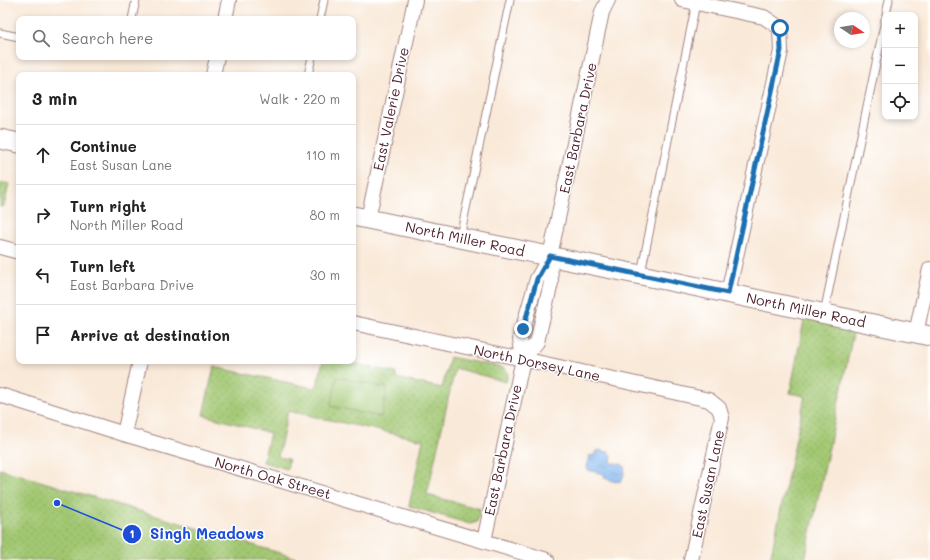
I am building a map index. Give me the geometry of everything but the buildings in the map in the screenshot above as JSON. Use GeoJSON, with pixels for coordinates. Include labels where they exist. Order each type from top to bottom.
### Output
{"type":"FeatureCollection","features":[{"type":"Feature","properties":{"kind":"street"},"geometry":{"type":"LineString","coordinates":[[225,16],[228,0]]}},
{"type":"Feature","properties":{"kind":"street","name":"East Valerie Drive"},"geometry":{"type":"LineString","coordinates":[[360,217],[415,0]]}},
{"type":"Feature","properties":{"kind":"street","name":"East Barbara Drive"},"geometry":{"type":"LineString","coordinates":[[523,359],[537,342],[551,283],[550,256],[602,12],[608,0]]}},
{"type":"Feature","properties":{"kind":"street"},"geometry":{"type":"LineString","coordinates":[[682,0],[764,17],[780,28],[781,50],[728,293]]}},
{"type":"Feature","properties":{"kind":"street"},"geometry":{"type":"LineString","coordinates":[[214,72],[216,60]]}},
{"type":"Feature","properties":{"kind":"street"},"geometry":{"type":"LineString","coordinates":[[0,139],[16,142]]}},
{"type":"Feature","properties":{"kind":"street","name":"North Miller Road"},"geometry":{"type":"LineString","coordinates":[[360,217],[923,334]]}},
{"type":"Feature","properties":{"kind":"street"},"geometry":{"type":"LineString","coordinates":[[0,247],[16,251]]}},
{"type":"Feature","properties":{"kind":"street","name":"East Barbara Drive"},"geometry":{"type":"LineString","coordinates":[[484,541],[523,359],[520,338],[537,279],[550,256]]}},
{"type":"Feature","properties":{"kind":"street"},"geometry":{"type":"LineString","coordinates":[[923,334],[930,269]]}},
{"type":"Feature","properties":{"kind":"street","name":"North Dorsey Lane"},"geometry":{"type":"LineString","coordinates":[[356,325],[523,359],[709,400],[719,408]]}},
{"type":"Feature","properties":{"kind":"street"},"geometry":{"type":"LineString","coordinates":[[523,329],[539,333]]}},
{"type":"Feature","properties":{"kind":"street"},"geometry":{"type":"LineString","coordinates":[[124,434],[139,364]]}},
{"type":"Feature","properties":{"kind":"street","name":"North Oak Street"},"geometry":{"type":"LineString","coordinates":[[0,395],[124,434],[547,560]]}},
{"type":"Feature","properties":{"kind":"street","name":"East Susan Lane"},"geometry":{"type":"LineString","coordinates":[[692,560],[722,418],[719,408]]}},
{"type":"Feature","properties":{"kind":"lane"},"geometry":{"type":"LineString","coordinates":[[133,16],[136,0]]}},
{"type":"Feature","properties":{"kind":"lane"},"geometry":{"type":"LineString","coordinates":[[321,16],[324,0]]}},
{"type":"Feature","properties":{"kind":"lane"},"geometry":{"type":"LineString","coordinates":[[460,238],[510,0]]}},
{"type":"Feature","properties":{"kind":"lane"},"geometry":{"type":"LineString","coordinates":[[887,12],[889,0]]}},
{"type":"Feature","properties":{"kind":"lane"},"geometry":{"type":"LineString","coordinates":[[641,275],[696,3]]}},
{"type":"Feature","properties":{"kind":"lane"},"geometry":{"type":"LineString","coordinates":[[0,33],[16,36]]}},
{"type":"Feature","properties":{"kind":"lane"},"geometry":{"type":"LineString","coordinates":[[824,314],[882,34]]}},
{"type":"Feature","properties":{"kind":"lane"},"geometry":{"type":"LineString","coordinates":[[309,72],[311,60]]}},
{"type":"Feature","properties":{"kind":"green space"},"geometry":{"type":"Polygon","coordinates":[[[0,182],[9,184],[4,206],[0,207],[0,182]]]}},
{"type":"Feature","properties":{"kind":"green space"},"geometry":{"type":"Polygon","coordinates":[[[806,310],[856,320],[805,560],[770,560],[805,396],[790,393],[806,310]]]}},
{"type":"Feature","properties":{"kind":"green space"},"geometry":{"type":"Polygon","coordinates":[[[450,357],[504,368],[508,374],[506,382],[455,368],[427,495],[481,509],[477,522],[470,524],[409,506],[423,440],[288,411],[278,457],[289,459],[287,469],[263,462],[270,433],[203,415],[214,367],[314,388],[317,386],[322,364],[356,364],[396,373],[396,378],[442,388],[450,357]]]}},
{"type":"Feature","properties":{"kind":"green space"},"geometry":{"type":"Polygon","coordinates":[[[337,377],[387,388],[381,417],[331,406],[337,377]]]}},
{"type":"Feature","properties":{"kind":"green space"},"geometry":{"type":"Polygon","coordinates":[[[0,469],[303,560],[0,560],[0,469]]]}},
{"type":"Feature","properties":{"kind":"water"},"geometry":{"type":"Polygon","coordinates":[[[598,450],[609,452],[612,456],[611,463],[624,466],[624,474],[621,481],[617,482],[610,480],[605,478],[604,474],[588,470],[589,456],[595,455],[595,452],[598,450]]]}},
{"type":"Feature","properties":{"kind":"place","name":"Singh Meadows"},"geometry":{"type":"Point","coordinates":[57,503]}},
{"type":"Feature","properties":{"kind":"route"},"geometry":{"type":"LineString","coordinates":[[523,329],[537,279],[550,256],[728,293],[781,50],[780,28]]}}]}
